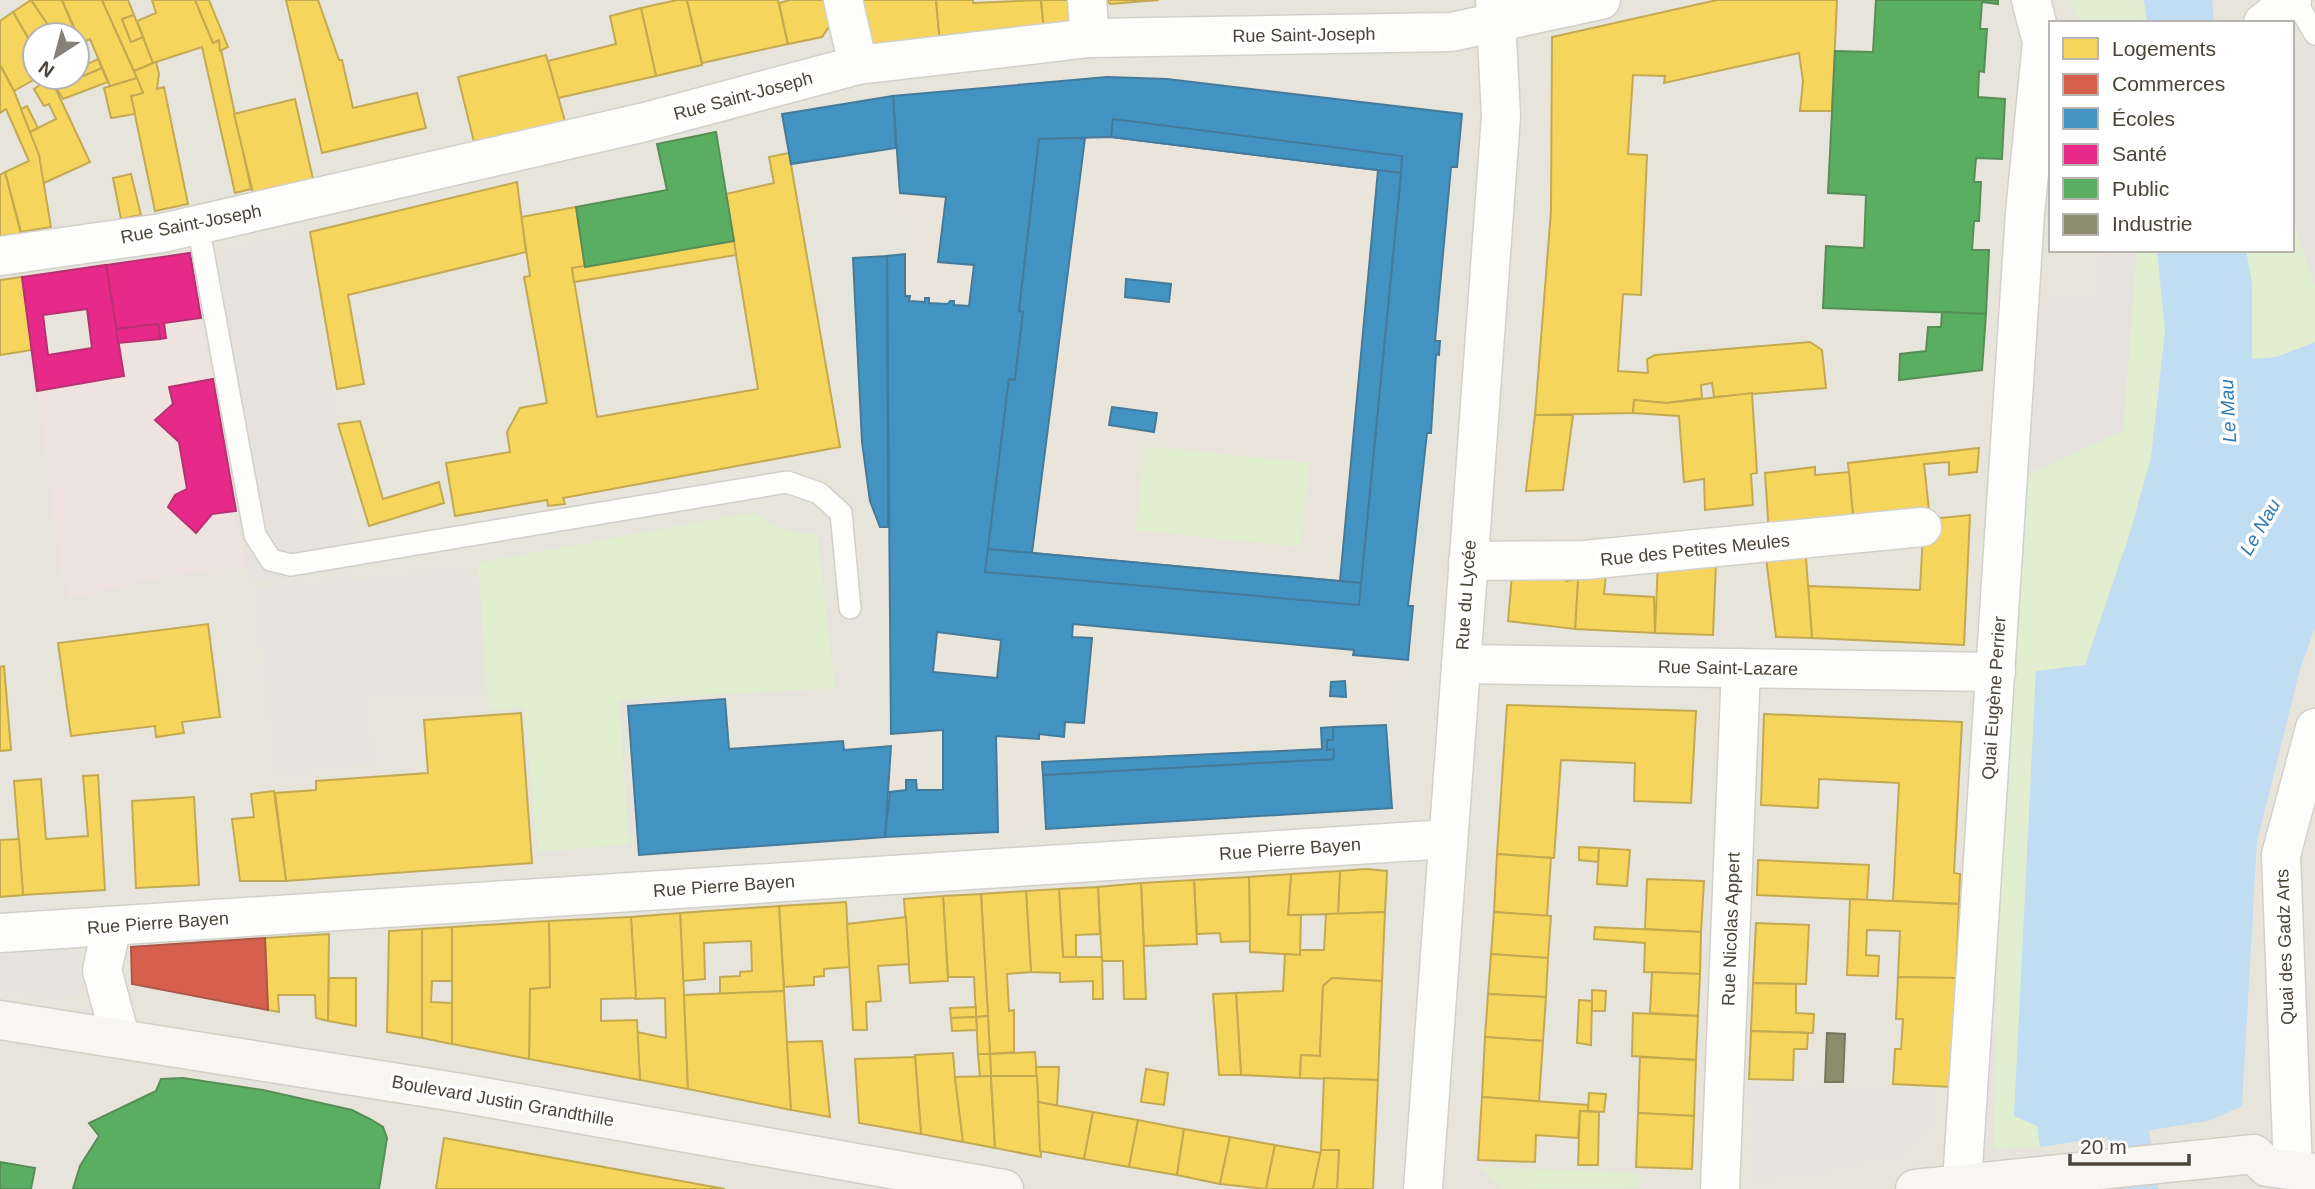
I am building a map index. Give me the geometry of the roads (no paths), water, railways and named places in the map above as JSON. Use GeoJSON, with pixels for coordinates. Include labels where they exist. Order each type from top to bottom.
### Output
{"type":"FeatureCollection","features":[{"type":"Feature","properties":{"kind":"main road","name":"Boulevard Justin Grandthille"},"geometry":{"type":"LineString","coordinates":[[0,1020],[455,1092],[1004,1189]]}},
{"type":"Feature","properties":{"kind":"main road"},"geometry":{"type":"LineString","coordinates":[[1915,1189],[2254,1154],[2267,1167],[2304,1172]]}},
{"type":"Feature","properties":{"kind":"street"},"geometry":{"type":"LineString","coordinates":[[843,0],[858,65]]}},
{"type":"Feature","properties":{"kind":"street"},"geometry":{"type":"LineString","coordinates":[[1087,0],[1090,38]]}},
{"type":"Feature","properties":{"kind":"street","name":"Rue Saint-Joseph"},"geometry":{"type":"LineString","coordinates":[[0,256],[198,225],[645,122],[858,65],[1090,38],[1451,32],[1496,11],[1601,0]]}},
{"type":"Feature","properties":{"kind":"street","name":"Quai Eugène Perrier"},"geometry":{"type":"LineString","coordinates":[[1962,1186],[2025,213],[2046,46],[2031,0]]}},
{"type":"Feature","properties":{"kind":"street"},"geometry":{"type":"LineString","coordinates":[[2266,21],[2293,0]]}},
{"type":"Feature","properties":{"kind":"street","name":"Rue du Lycée"},"geometry":{"type":"LineString","coordinates":[[1423,1189],[1501,116],[1496,11]]}},
{"type":"Feature","properties":{"kind":"street"},"geometry":{"type":"LineString","coordinates":[[2025,213],[2049,181]]}},
{"type":"Feature","properties":{"kind":"street","name":"Rue des Petites Meules"},"geometry":{"type":"LineString","coordinates":[[1468,561],[1585,561],[1922,527]]}},
{"type":"Feature","properties":{"kind":"street","name":"Rue Saint-Lazare"},"geometry":{"type":"LineString","coordinates":[[1461,664],[1996,672]]}},
{"type":"Feature","properties":{"kind":"street","name":"Rue Nicolas Appert"},"geometry":{"type":"LineString","coordinates":[[1720,1189],[1741,668]]}},
{"type":"Feature","properties":{"kind":"street","name":"Quai des Gadz Arts"},"geometry":{"type":"LineString","coordinates":[[2304,1172],[2281,855],[2315,728]]}},
{"type":"Feature","properties":{"kind":"street","name":"Rue Pierre Bayen"},"geometry":{"type":"LineString","coordinates":[[0,933],[1448,839]]}},
{"type":"Feature","properties":{"kind":"street"},"geometry":{"type":"LineString","coordinates":[[112,926],[102,970],[120,1037]]}},
{"type":"Feature","properties":{"kind":"lane"},"geometry":{"type":"LineString","coordinates":[[2293,0],[2315,34]]}},
{"type":"Feature","properties":{"kind":"lane"},"geometry":{"type":"LineString","coordinates":[[198,225],[255,535],[271,560],[291,565],[787,482],[819,493],[841,513],[850,608]]}},
{"type":"Feature","properties":{"kind":"water"},"geometry":{"type":"Polygon","coordinates":[[[2144,0],[2212,0],[2214,21],[2147,21],[2144,0]]]}},
{"type":"Feature","properties":{"kind":"water"},"geometry":{"type":"Polygon","coordinates":[[[2157,252],[2246,252],[2252,283],[2252,359],[2276,357],[2315,342],[2315,627],[2300,669],[2257,841],[2242,1106],[2208,1121],[2040,1147],[2037,1126],[2014,1116],[2036,671],[2085,665],[2129,536],[2151,458],[2165,331],[2157,252]]]}},
{"type":"Feature","properties":{"kind":"waterway"},"geometry":{"type":"LineString","coordinates":[[2131,1075],[2127,1127],[2137,1189]]}},
{"type":"Feature","properties":{"kind":"water label","name":"Le Mau"},"geometry":{"type":"Point","coordinates":[2228,411]}},
{"type":"Feature","properties":{"kind":"water label","name":"Le Nau"},"geometry":{"type":"Point","coordinates":[2260,527]}}]}
